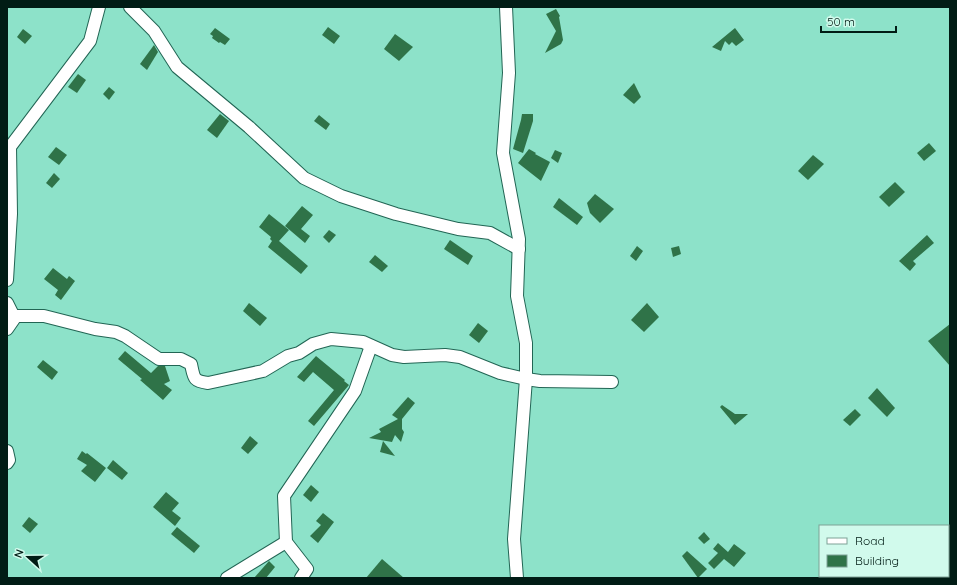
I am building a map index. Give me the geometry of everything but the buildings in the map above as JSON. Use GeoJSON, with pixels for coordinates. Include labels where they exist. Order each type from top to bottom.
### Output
{"type":"FeatureCollection","features":[{"type":"Feature","properties":{"kind":"street"},"geometry":{"type":"LineString","coordinates":[[7,280],[11,214],[10,147],[90,40],[99,7]]}},
{"type":"Feature","properties":{"kind":"street"},"geometry":{"type":"LineString","coordinates":[[130,7],[154,31],[177,67],[248,127],[304,178],[340,196],[396,214],[442,226],[490,233],[519,249]]}},
{"type":"Feature","properties":{"kind":"street"},"geometry":{"type":"LineString","coordinates":[[506,7],[509,73],[503,153],[519,239],[517,296],[526,343],[526,379],[514,539],[517,578]]}},
{"type":"Feature","properties":{"kind":"street"},"geometry":{"type":"LineString","coordinates":[[7,329],[16,316],[44,316],[95,329],[116,332],[126,336],[159,359],[181,359],[191,364],[194,378],[198,382],[208,384],[263,371],[288,356],[299,353],[313,344],[331,339],[363,342],[392,354],[404,357],[445,355],[460,357],[500,373],[526,379],[540,381],[612,382]]}},
{"type":"Feature","properties":{"kind":"street"},"geometry":{"type":"LineString","coordinates":[[301,578],[307,569],[286,542],[284,496],[355,391],[371,346]]}},
{"type":"Feature","properties":{"kind":"street"},"geometry":{"type":"LineString","coordinates":[[7,451],[9,460],[7,463]]}},
{"type":"Feature","properties":{"kind":"street"},"geometry":{"type":"LineString","coordinates":[[227,578],[286,542]]}}]}
